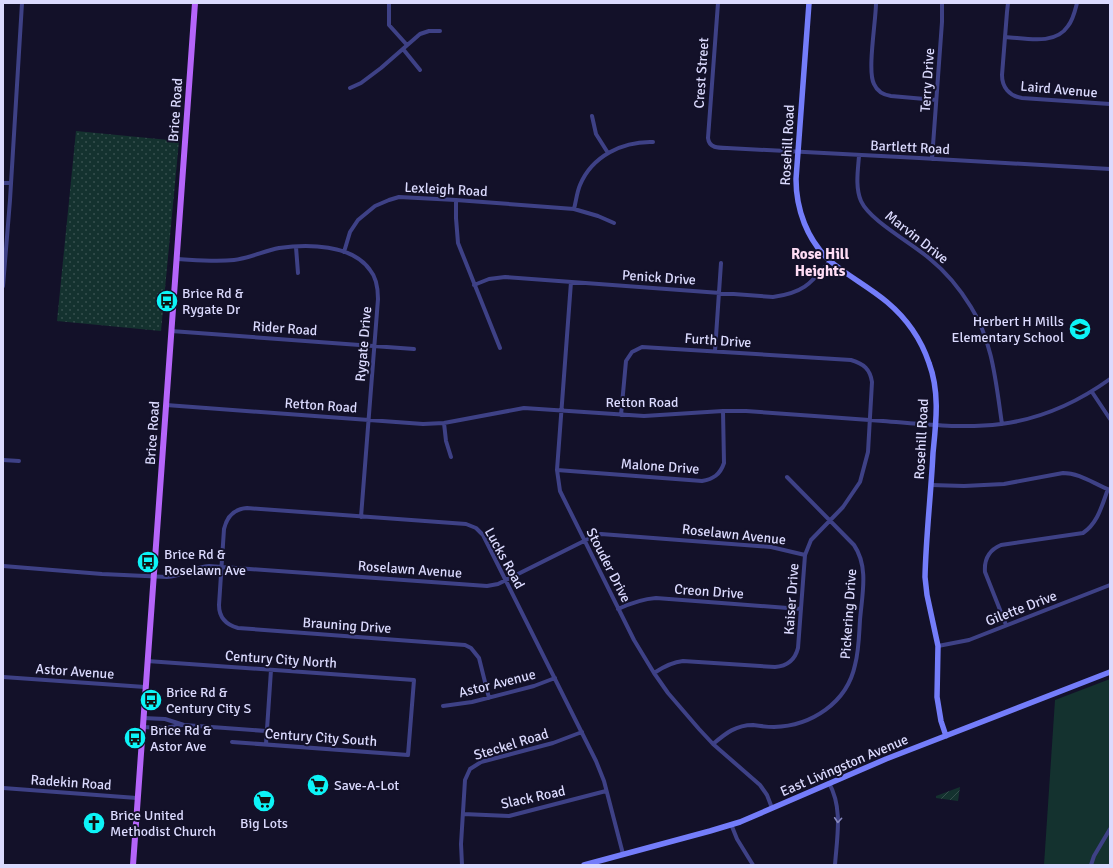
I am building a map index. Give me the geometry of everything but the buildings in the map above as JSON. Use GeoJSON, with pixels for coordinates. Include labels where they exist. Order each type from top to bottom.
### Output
{"type":"FeatureCollection","features":[{"type":"Feature","properties":{"kind":"main road","name":"Brice Road"},"geometry":{"type":"LineString","coordinates":[[132,865],[195,3]]}},
{"type":"Feature","properties":{"kind":"street"},"geometry":{"type":"LineString","coordinates":[[3,286],[22,3]]}},
{"type":"Feature","properties":{"kind":"street"},"geometry":{"type":"LineString","coordinates":[[389,3],[389,25],[420,70]]}},
{"type":"Feature","properties":{"kind":"street","name":"Crest Street"},"geometry":{"type":"LineString","coordinates":[[710,144],[708,138],[718,3]]}},
{"type":"Feature","properties":{"kind":"street","name":"Rosehill Road"},"geometry":{"type":"LineString","coordinates":[[809,3],[796,187],[800,212],[807,230],[830,261],[887,302],[913,330],[926,355],[934,381],[936,425],[925,577],[927,595],[938,646],[937,697],[941,721],[946,736]]}},
{"type":"Feature","properties":{"kind":"street"},"geometry":{"type":"LineString","coordinates":[[876,3],[871,72],[873,83],[876,88],[886,95],[936,100]]}},
{"type":"Feature","properties":{"kind":"street","name":"Terry Drive"},"geometry":{"type":"LineString","coordinates":[[932,159],[942,22],[942,3]]}},
{"type":"Feature","properties":{"kind":"street"},"geometry":{"type":"LineString","coordinates":[[1008,3],[1005,37],[1040,39],[1053,38],[1060,35],[1069,26],[1077,3]]}},
{"type":"Feature","properties":{"kind":"street"},"geometry":{"type":"LineString","coordinates":[[350,88],[361,83],[425,32],[440,30]]}},
{"type":"Feature","properties":{"kind":"street","name":"Laird Avenue"},"geometry":{"type":"LineString","coordinates":[[1005,37],[1002,79],[1005,88],[1014,97],[1110,104]]}},
{"type":"Feature","properties":{"kind":"street"},"geometry":{"type":"LineString","coordinates":[[592,116],[596,134],[608,153]]}},
{"type":"Feature","properties":{"kind":"street"},"geometry":{"type":"LineString","coordinates":[[574,209],[578,192],[584,178],[595,163],[608,153],[629,144],[638,142],[653,142]]}},
{"type":"Feature","properties":{"kind":"street","name":"Bartlett Road"},"geometry":{"type":"LineString","coordinates":[[710,144],[716,147],[727,148],[1110,169]]}},
{"type":"Feature","properties":{"kind":"street","name":"Marvin Drive"},"geometry":{"type":"LineString","coordinates":[[859,156],[858,188],[864,206],[876,219],[940,267],[953,282],[978,319],[995,372],[1002,424]]}},
{"type":"Feature","properties":{"kind":"street"},"geometry":{"type":"LineString","coordinates":[[3,183],[11,183]]}},
{"type":"Feature","properties":{"kind":"street","name":"Lexleigh Road"},"geometry":{"type":"LineString","coordinates":[[344,252],[350,232],[358,220],[369,210],[382,203],[399,197],[574,209],[598,216],[614,223]]}},
{"type":"Feature","properties":{"kind":"street"},"geometry":{"type":"LineString","coordinates":[[456,200],[458,243],[500,348]]}},
{"type":"Feature","properties":{"kind":"street"},"geometry":{"type":"LineString","coordinates":[[176,259],[205,261],[228,260],[247,257],[279,248],[296,247],[323,247],[344,252]]}},
{"type":"Feature","properties":{"kind":"street"},"geometry":{"type":"LineString","coordinates":[[296,247],[298,273]]}},
{"type":"Feature","properties":{"kind":"street","name":"Rygate Drive"},"geometry":{"type":"LineString","coordinates":[[344,252],[358,259],[371,270],[377,284],[378,291],[361,517]]}},
{"type":"Feature","properties":{"kind":"street","name":"Penick Drive"},"geometry":{"type":"LineString","coordinates":[[474,285],[489,279],[505,277],[773,297],[793,293],[811,282],[830,261]]}},
{"type":"Feature","properties":{"kind":"street"},"geometry":{"type":"LineString","coordinates":[[715,351],[721,263]]}},
{"type":"Feature","properties":{"kind":"street","name":"Stouder Drive"},"geometry":{"type":"LineString","coordinates":[[571,282],[557,470],[560,491],[634,640],[654,673],[683,712],[713,744],[756,780],[764,789],[772,808]]}},
{"type":"Feature","properties":{"kind":"street","name":"Rider Road"},"geometry":{"type":"LineString","coordinates":[[171,331],[414,349]]}},
{"type":"Feature","properties":{"kind":"street","name":"Furth Drive"},"geometry":{"type":"LineString","coordinates":[[621,415],[626,361],[632,352],[642,347],[648,346],[851,360],[859,362],[866,368]]}},
{"type":"Feature","properties":{"kind":"street","name":"Kaiser Drive"},"geometry":{"type":"LineString","coordinates":[[654,673],[667,665],[683,660],[775,667],[786,665],[794,658],[798,648],[805,555],[811,540],[843,507],[860,482],[868,452],[872,382],[870,374],[866,368]]}},
{"type":"Feature","properties":{"kind":"street","name":"Retton Road"},"geometry":{"type":"LineString","coordinates":[[166,405],[413,423],[444,423],[521,408],[658,416],[723,411],[746,411],[936,425],[973,426],[1002,424],[1044,414],[1092,392],[1110,379]]}},
{"type":"Feature","properties":{"kind":"street"},"geometry":{"type":"LineString","coordinates":[[1092,392],[1110,419]]}},
{"type":"Feature","properties":{"kind":"street","name":"Malone Drive"},"geometry":{"type":"LineString","coordinates":[[557,470],[702,481],[713,478],[718,474],[724,463],[723,411]]}},
{"type":"Feature","properties":{"kind":"street"},"geometry":{"type":"LineString","coordinates":[[444,423],[446,441],[451,457]]}},
{"type":"Feature","properties":{"kind":"street"},"geometry":{"type":"LineString","coordinates":[[3,460],[20,461]]}},
{"type":"Feature","properties":{"kind":"street"},"geometry":{"type":"LineString","coordinates":[[931,485],[964,486],[1004,484],[1068,473],[1079,475],[1109,489],[1093,525],[1083,533],[1001,545],[995,547],[987,555],[985,572],[1006,625]]}},
{"type":"Feature","properties":{"kind":"street","name":"Pickering Drive"},"geometry":{"type":"LineString","coordinates":[[713,744],[728,731],[745,725],[773,727],[810,720],[834,703],[850,680],[855,666],[858,652],[863,566],[859,552],[830,520],[787,478]]}},
{"type":"Feature","properties":{"kind":"street","name":"Lucks Road"},"geometry":{"type":"LineString","coordinates":[[222,566],[225,525],[230,515],[236,511],[247,508],[466,524],[476,528],[483,536],[506,580],[596,761],[606,791],[623,854]]}},
{"type":"Feature","properties":{"kind":"street","name":"Roselawn Avenue"},"geometry":{"type":"LineString","coordinates":[[3,566],[153,577],[176,576],[202,566],[222,566],[487,586],[498,584],[597,535],[607,534],[771,547],[805,555]]}},
{"type":"Feature","properties":{"kind":"street","name":"Brauning Drive"},"geometry":{"type":"LineString","coordinates":[[222,566],[219,610],[224,620],[228,624],[238,628],[465,645],[471,648],[478,658],[489,698]]}},
{"type":"Feature","properties":{"kind":"street","name":"Gilette Drive"},"geometry":{"type":"LineString","coordinates":[[938,646],[969,640],[1110,585]]}},
{"type":"Feature","properties":{"kind":"street","name":"Creon Drive"},"geometry":{"type":"LineString","coordinates":[[618,609],[645,598],[801,609]]}},
{"type":"Feature","properties":{"kind":"street","name":"Century City North"},"geometry":{"type":"LineString","coordinates":[[147,661],[414,680],[408,755]]}},
{"type":"Feature","properties":{"kind":"street"},"geometry":{"type":"LineString","coordinates":[[266,744],[271,670]]}},
{"type":"Feature","properties":{"kind":"street","name":"East Livingston Avenue"},"geometry":{"type":"LineString","coordinates":[[584,865],[731,824],[946,736],[1110,672]]}},
{"type":"Feature","properties":{"kind":"street","name":"Astor Avenue"},"geometry":{"type":"LineString","coordinates":[[3,677],[145,686]]}},
{"type":"Feature","properties":{"kind":"street","name":"Astor Avenue"},"geometry":{"type":"LineString","coordinates":[[443,706],[462,704],[489,698],[534,686],[555,678]]}},
{"type":"Feature","properties":{"kind":"street","name":"Century City South"},"geometry":{"type":"LineString","coordinates":[[143,718],[165,719],[184,725]]}},
{"type":"Feature","properties":{"kind":"street","name":"Century City South"},"geometry":{"type":"LineString","coordinates":[[142,727],[165,728],[184,725],[266,731]]}},
{"type":"Feature","properties":{"kind":"street","name":"Steckel Road"},"geometry":{"type":"LineString","coordinates":[[462,865],[461,849],[466,776],[474,766],[481,762],[553,743],[582,732]]}},
{"type":"Feature","properties":{"kind":"street","name":"Century City South"},"geometry":{"type":"LineString","coordinates":[[232,742],[408,755]]}},
{"type":"Feature","properties":{"kind":"street"},"geometry":{"type":"LineString","coordinates":[[829,783],[837,799],[838,813],[835,865]]}},
{"type":"Feature","properties":{"kind":"street","name":"Radekin Road"},"geometry":{"type":"LineString","coordinates":[[3,788],[137,798]]}},
{"type":"Feature","properties":{"kind":"street","name":"Slack Road"},"geometry":{"type":"LineString","coordinates":[[463,814],[509,816],[606,791]]}},
{"type":"Feature","properties":{"kind":"street"},"geometry":{"type":"LineString","coordinates":[[731,824],[739,844],[753,865]]}},
{"type":"Feature","properties":{"kind":"street"},"geometry":{"type":"LineString","coordinates":[[1091,865],[1094,856],[1110,829]]}},
{"type":"Feature","properties":{"kind":"green space"},"geometry":{"type":"Polygon","coordinates":[[[76,131],[179,141],[161,331],[57,321],[76,131]]]}},
{"type":"Feature","properties":{"kind":"green space"},"geometry":{"type":"Polygon","coordinates":[[[1110,679],[1110,865],[1044,865],[1055,700],[1110,679]]]}},
{"type":"Feature","properties":{"kind":"green space"},"geometry":{"type":"Polygon","coordinates":[[[960,787],[958,801],[936,798],[936,796],[960,787]]]}},
{"type":"Feature","properties":{"kind":"place","name":"Brice Rd & Rygate Dr"},"geometry":{"type":"Point","coordinates":[167,301]}},
{"type":"Feature","properties":{"kind":"place","name":"Herbert H Mills Elementary School"},"geometry":{"type":"Point","coordinates":[1080,329]}},
{"type":"Feature","properties":{"kind":"place","name":"Brice Rd & Roselawn Ave"},"geometry":{"type":"Point","coordinates":[148,562]}},
{"type":"Feature","properties":{"kind":"place","name":"Brice Rd & Century City S"},"geometry":{"type":"Point","coordinates":[151,700]}},
{"type":"Feature","properties":{"kind":"place","name":"Brice Rd & Astor Ave"},"geometry":{"type":"Point","coordinates":[135,738]}},
{"type":"Feature","properties":{"kind":"place","name":"Save-A-Lot"},"geometry":{"type":"Point","coordinates":[318,785]}},
{"type":"Feature","properties":{"kind":"place","name":"Big Lots"},"geometry":{"type":"Point","coordinates":[264,801]}},
{"type":"Feature","properties":{"kind":"place","name":"Brice United Methodist Church"},"geometry":{"type":"Point","coordinates":[94,823]}},
{"type":"Feature","properties":{"kind":"district","name":"Rose Hill Heights"},"geometry":{"type":"Point","coordinates":[820,262]}}]}
